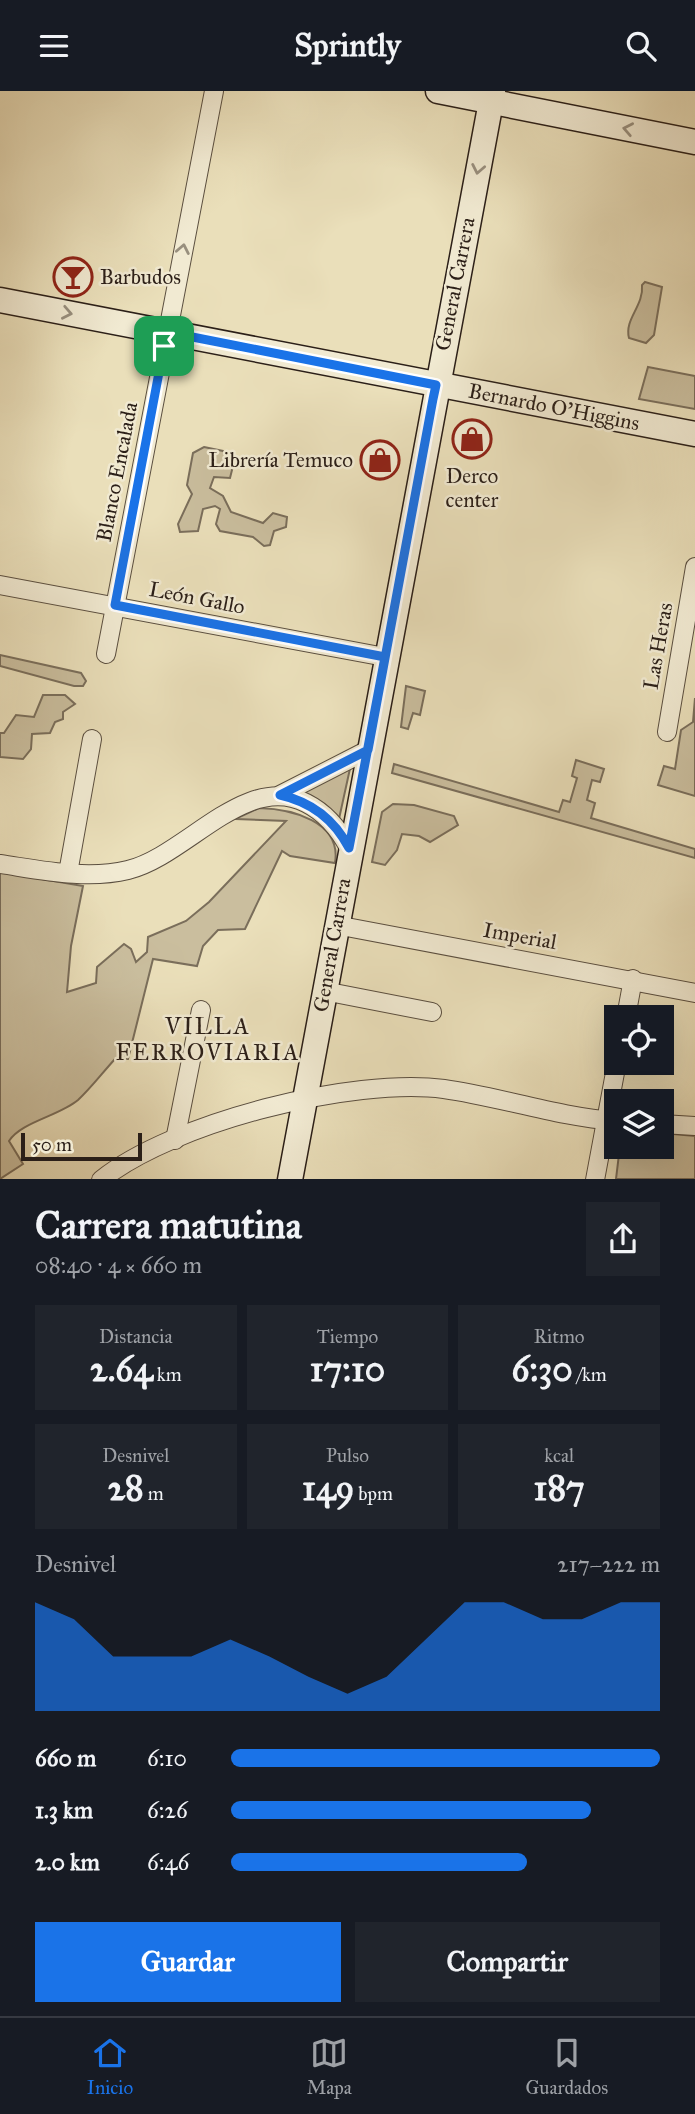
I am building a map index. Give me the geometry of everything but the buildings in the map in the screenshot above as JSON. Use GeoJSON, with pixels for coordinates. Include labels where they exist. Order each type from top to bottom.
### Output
{"type":"FeatureCollection","features":[{"type":"Feature","properties":{"kind":"street","name":"Blanco Encalada"},"geometry":{"type":"LineString","coordinates":[[106,655],[214,91]]}},
{"type":"Feature","properties":{"kind":"street"},"geometry":{"type":"LineString","coordinates":[[438,91],[492,96],[695,142]]}},
{"type":"Feature","properties":{"kind":"street","name":"General Carrera"},"geometry":{"type":"LineString","coordinates":[[290,1179],[349,848],[492,96]]}},
{"type":"Feature","properties":{"kind":"street","name":"Bernardo O'Higgins"},"geometry":{"type":"LineString","coordinates":[[0,300],[695,434]]}},
{"type":"Feature","properties":{"kind":"street","name":"Las Heras"},"geometry":{"type":"LineString","coordinates":[[667,732],[695,567]]}},
{"type":"Feature","properties":{"kind":"street","name":"León Gallo"},"geometry":{"type":"LineString","coordinates":[[0,585],[385,657]]}},
{"type":"Feature","properties":{"kind":"street"},"geometry":{"type":"LineString","coordinates":[[68,873],[92,739]]}},
{"type":"Feature","properties":{"kind":"street"},"geometry":{"type":"LineString","coordinates":[[0,864],[68,873],[106,873],[149,863],[188,841],[239,806],[280,795],[368,750]]}},
{"type":"Feature","properties":{"kind":"street"},"geometry":{"type":"LineString","coordinates":[[280,795],[302,801],[322,813],[338,829],[349,848]]}},
{"type":"Feature","properties":{"kind":"street","name":"Imperial"},"geometry":{"type":"LineString","coordinates":[[336,925],[633,979],[695,993]]}},
{"type":"Feature","properties":{"kind":"street"},"geometry":{"type":"LineString","coordinates":[[628,1005],[633,979]]}},
{"type":"Feature","properties":{"kind":"street"},"geometry":{"type":"LineString","coordinates":[[324,991],[432,1012]]}},
{"type":"Feature","properties":{"kind":"street"},"geometry":{"type":"LineString","coordinates":[[175,1140],[201,1010]]}},
{"type":"Feature","properties":{"kind":"street"},"geometry":{"type":"LineString","coordinates":[[101,1179],[123,1162],[239,1117],[356,1090],[424,1087],[604,1120]]}},
{"type":"Feature","properties":{"kind":"street"},"geometry":{"type":"LineString","coordinates":[[674,1125],[695,1126]]}},
{"type":"Feature","properties":{"kind":"street"},"geometry":{"type":"LineString","coordinates":[[595,1179],[604,1146]]}},
{"type":"Feature","properties":{"kind":"shaded area"},"geometry":{"type":"Polygon","coordinates":[[[645,282],[662,287],[654,335],[646,343],[629,338],[628,331],[645,282]]]}},
{"type":"Feature","properties":{"kind":"shaded area"},"geometry":{"type":"Polygon","coordinates":[[[648,367],[695,376],[695,409],[639,399],[648,367]]]}},
{"type":"Feature","properties":{"kind":"shaded area"},"geometry":{"type":"Polygon","coordinates":[[[204,447],[223,451],[234,462],[230,478],[214,477],[210,488],[223,496],[231,512],[263,523],[273,513],[287,517],[286,527],[274,531],[270,545],[264,546],[253,537],[220,531],[216,524],[220,509],[215,506],[203,509],[198,531],[180,532],[178,524],[192,494],[187,485],[193,453],[204,447]]]}},
{"type":"Feature","properties":{"kind":"shaded area"},"geometry":{"type":"Polygon","coordinates":[[[0,655],[81,673],[86,681],[83,686],[74,686],[0,666],[0,655]]]}},
{"type":"Feature","properties":{"kind":"shaded area"},"geometry":{"type":"Polygon","coordinates":[[[406,686],[425,691],[420,715],[413,713],[408,729],[401,727],[406,686]]]}},
{"type":"Feature","properties":{"kind":"shaded area"},"geometry":{"type":"Polygon","coordinates":[[[43,695],[65,695],[75,704],[63,712],[63,719],[55,722],[50,733],[32,734],[31,749],[23,759],[0,757],[0,733],[4,733],[16,715],[34,717],[43,695]]]}},
{"type":"Feature","properties":{"kind":"shaded area"},"geometry":{"type":"Polygon","coordinates":[[[695,698],[695,796],[658,785],[664,766],[675,769],[681,730],[693,722],[695,698]]]}},
{"type":"Feature","properties":{"kind":"shaded area"},"geometry":{"type":"Polygon","coordinates":[[[576,760],[604,769],[600,782],[592,780],[587,800],[595,803],[591,818],[695,849],[695,858],[392,773],[394,764],[559,812],[563,800],[570,802],[577,778],[572,776],[576,760]]]}},
{"type":"Feature","properties":{"kind":"shaded area"},"geometry":{"type":"Polygon","coordinates":[[[351,764],[339,819],[312,796],[297,790],[351,764]]]}},
{"type":"Feature","properties":{"kind":"shaded area"},"geometry":{"type":"Polygon","coordinates":[[[393,804],[414,805],[454,816],[458,825],[430,842],[419,836],[402,834],[397,850],[385,865],[372,862],[382,812],[393,804]]]}},
{"type":"Feature","properties":{"kind":"shaded area"},"geometry":{"type":"Polygon","coordinates":[[[259,808],[299,815],[322,827],[331,837],[335,849],[335,863],[290,856],[282,851],[245,929],[218,930],[203,946],[197,966],[153,959],[128,1059],[115,1059],[70,1106],[15,1134],[9,1141],[23,1164],[0,1179],[0,872],[83,886],[71,946],[67,992],[96,983],[97,967],[124,944],[131,949],[136,962],[147,952],[148,937],[186,921],[209,902],[286,821],[235,819],[259,808]]]}},
{"type":"Feature","properties":{"kind":"shaded area"},"geometry":{"type":"Polygon","coordinates":[[[674,1134],[695,1136],[695,1179],[616,1179],[618,1159],[674,1159],[674,1134]]]}},
{"type":"Feature","properties":{"kind":"place","name":"Barbudos"},"geometry":{"type":"Point","coordinates":[73,277]}},
{"type":"Feature","properties":{"kind":"place","name":"Derco center"},"geometry":{"type":"Point","coordinates":[472,439]}},
{"type":"Feature","properties":{"kind":"place","name":"Librería Temuco"},"geometry":{"type":"Point","coordinates":[380,460]}},
{"type":"Feature","properties":{"kind":"district","name":"VILLA FERROVIARIA"},"geometry":{"type":"Point","coordinates":[208,1039]}},
{"type":"Feature","properties":{"kind":"route"},"geometry":{"type":"LineString","coordinates":[[164,346],[115,605],[385,657],[362,784],[349,848],[338,829],[322,813],[302,801],[280,795],[368,750],[385,657],[433,399],[436,385],[167,332],[164,346]]}}]}
